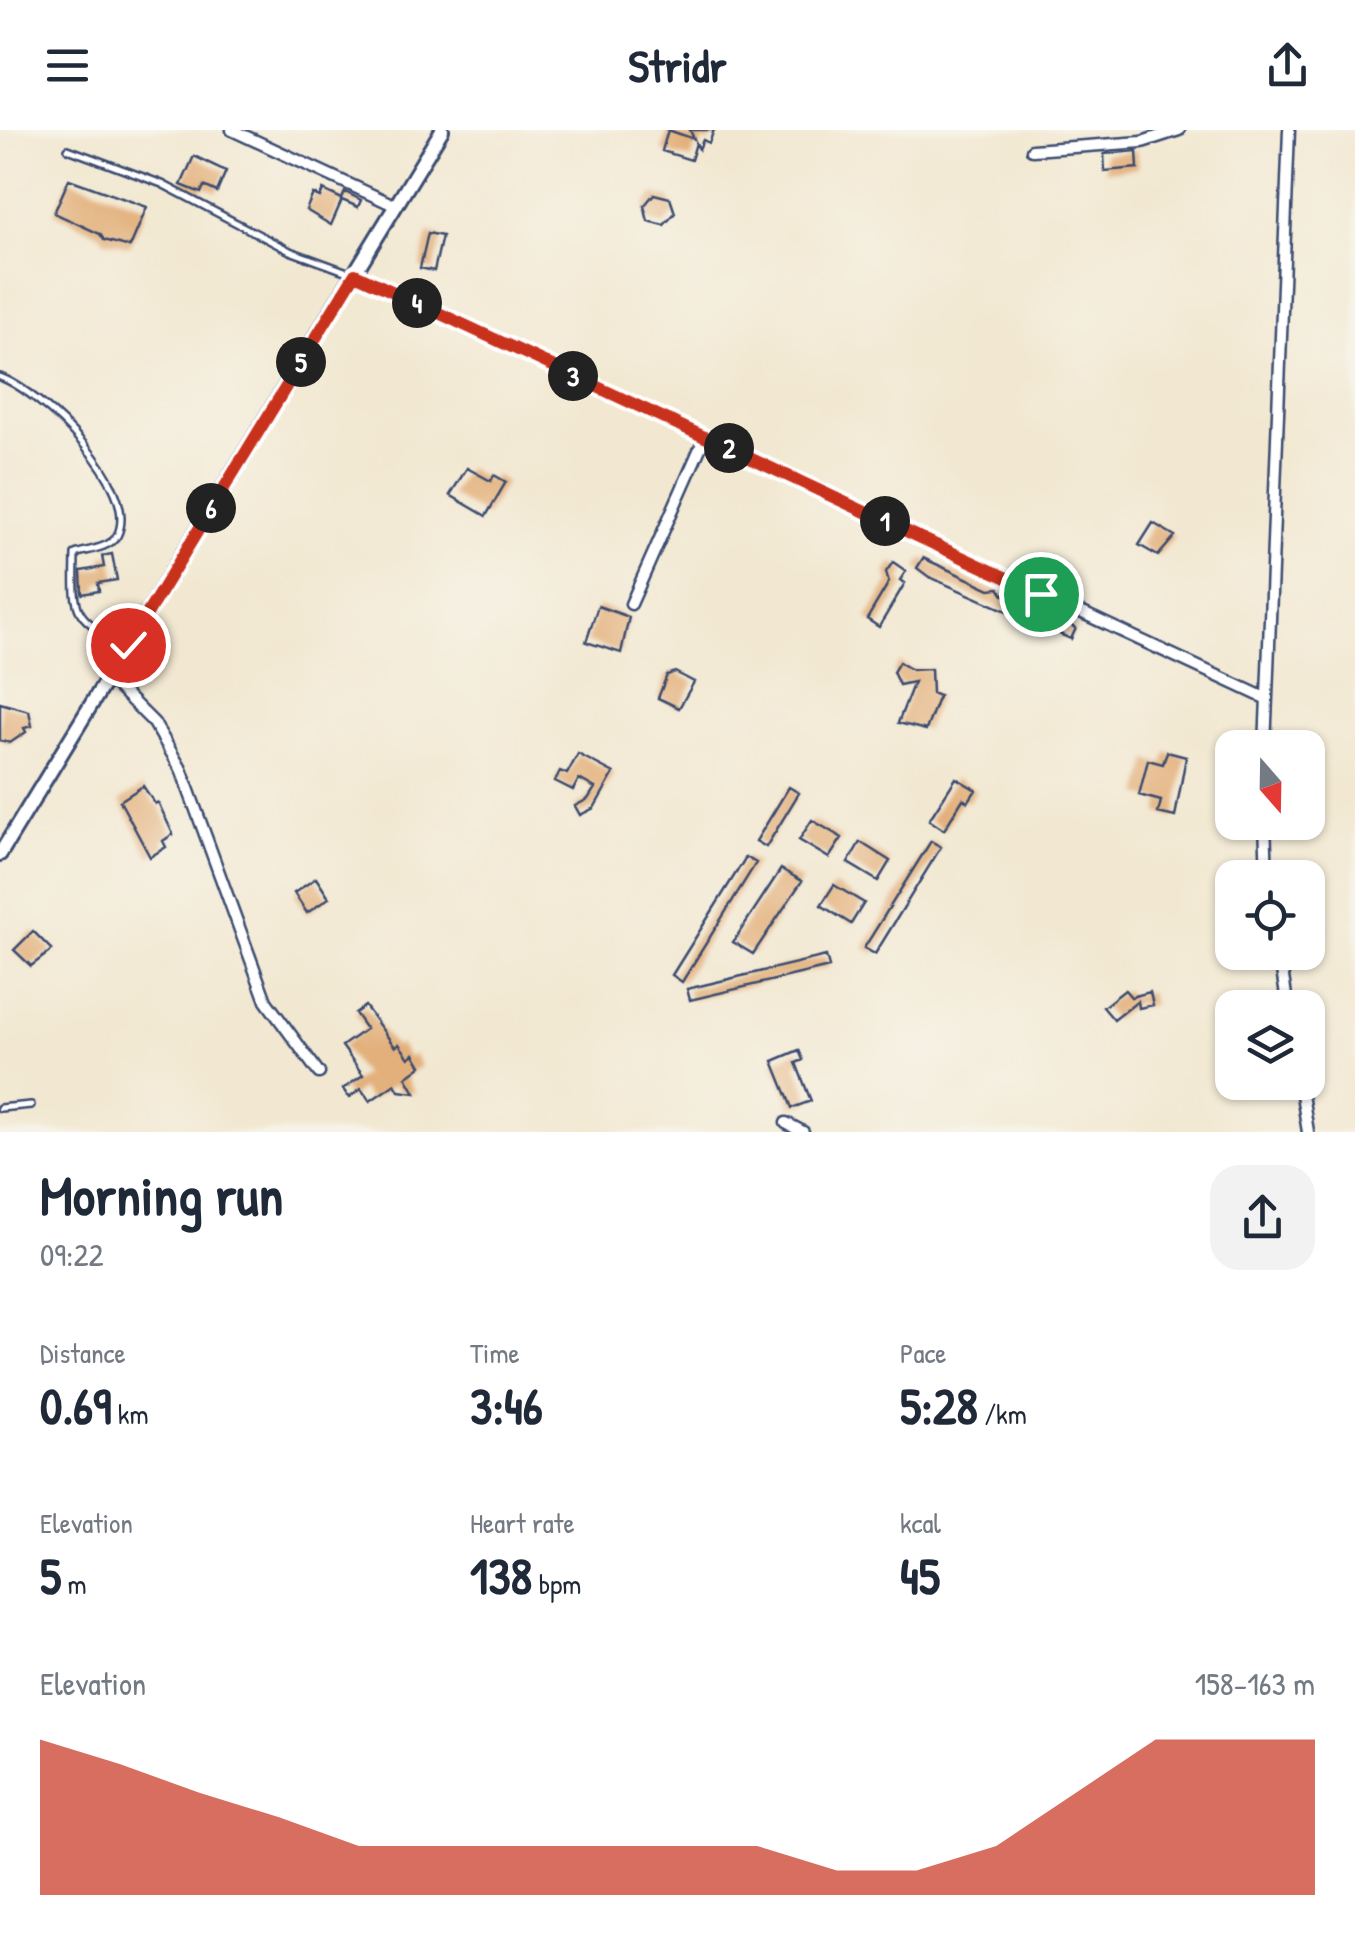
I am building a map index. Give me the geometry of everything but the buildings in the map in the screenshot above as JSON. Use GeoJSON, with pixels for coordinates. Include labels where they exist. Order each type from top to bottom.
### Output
{"type":"FeatureCollection","features":[{"type":"Feature","properties":{"kind":"street"},"geometry":{"type":"LineString","coordinates":[[232,130],[396,206]]}},
{"type":"Feature","properties":{"kind":"street"},"geometry":{"type":"LineString","coordinates":[[0,854],[442,130]]}},
{"type":"Feature","properties":{"kind":"street"},"geometry":{"type":"LineString","coordinates":[[1032,150],[1142,142],[1179,130]]}},
{"type":"Feature","properties":{"kind":"street"},"geometry":{"type":"LineString","coordinates":[[1265,730],[1289,130]]}},
{"type":"Feature","properties":{"kind":"street"},"geometry":{"type":"LineString","coordinates":[[355,274],[1265,698]]}},
{"type":"Feature","properties":{"kind":"street"},"geometry":{"type":"LineString","coordinates":[[631,604],[705,437]]}},
{"type":"Feature","properties":{"kind":"street"},"geometry":{"type":"LineString","coordinates":[[108,677],[154,723],[181,768],[266,1001],[319,1073]]}},
{"type":"Feature","properties":{"kind":"street"},"geometry":{"type":"LineString","coordinates":[[1303,1100],[1308,1132]]}},
{"type":"Feature","properties":{"kind":"street"},"geometry":{"type":"LineString","coordinates":[[786,1123],[803,1132]]}},
{"type":"Feature","properties":{"kind":"lane"},"geometry":{"type":"LineString","coordinates":[[68,149],[162,184],[290,250],[355,274]]}},
{"type":"Feature","properties":{"kind":"lane"},"geometry":{"type":"LineString","coordinates":[[0,378],[21,385],[60,418],[112,482],[120,511],[118,535],[110,544],[75,554],[74,606],[88,625],[128,645]]}},
{"type":"Feature","properties":{"kind":"lane"},"geometry":{"type":"LineString","coordinates":[[0,1108],[31,1104]]}},
{"type":"Feature","properties":{"kind":"route"},"geometry":{"type":"LineString","coordinates":[[128,645],[355,274],[1041,594]]}}]}
